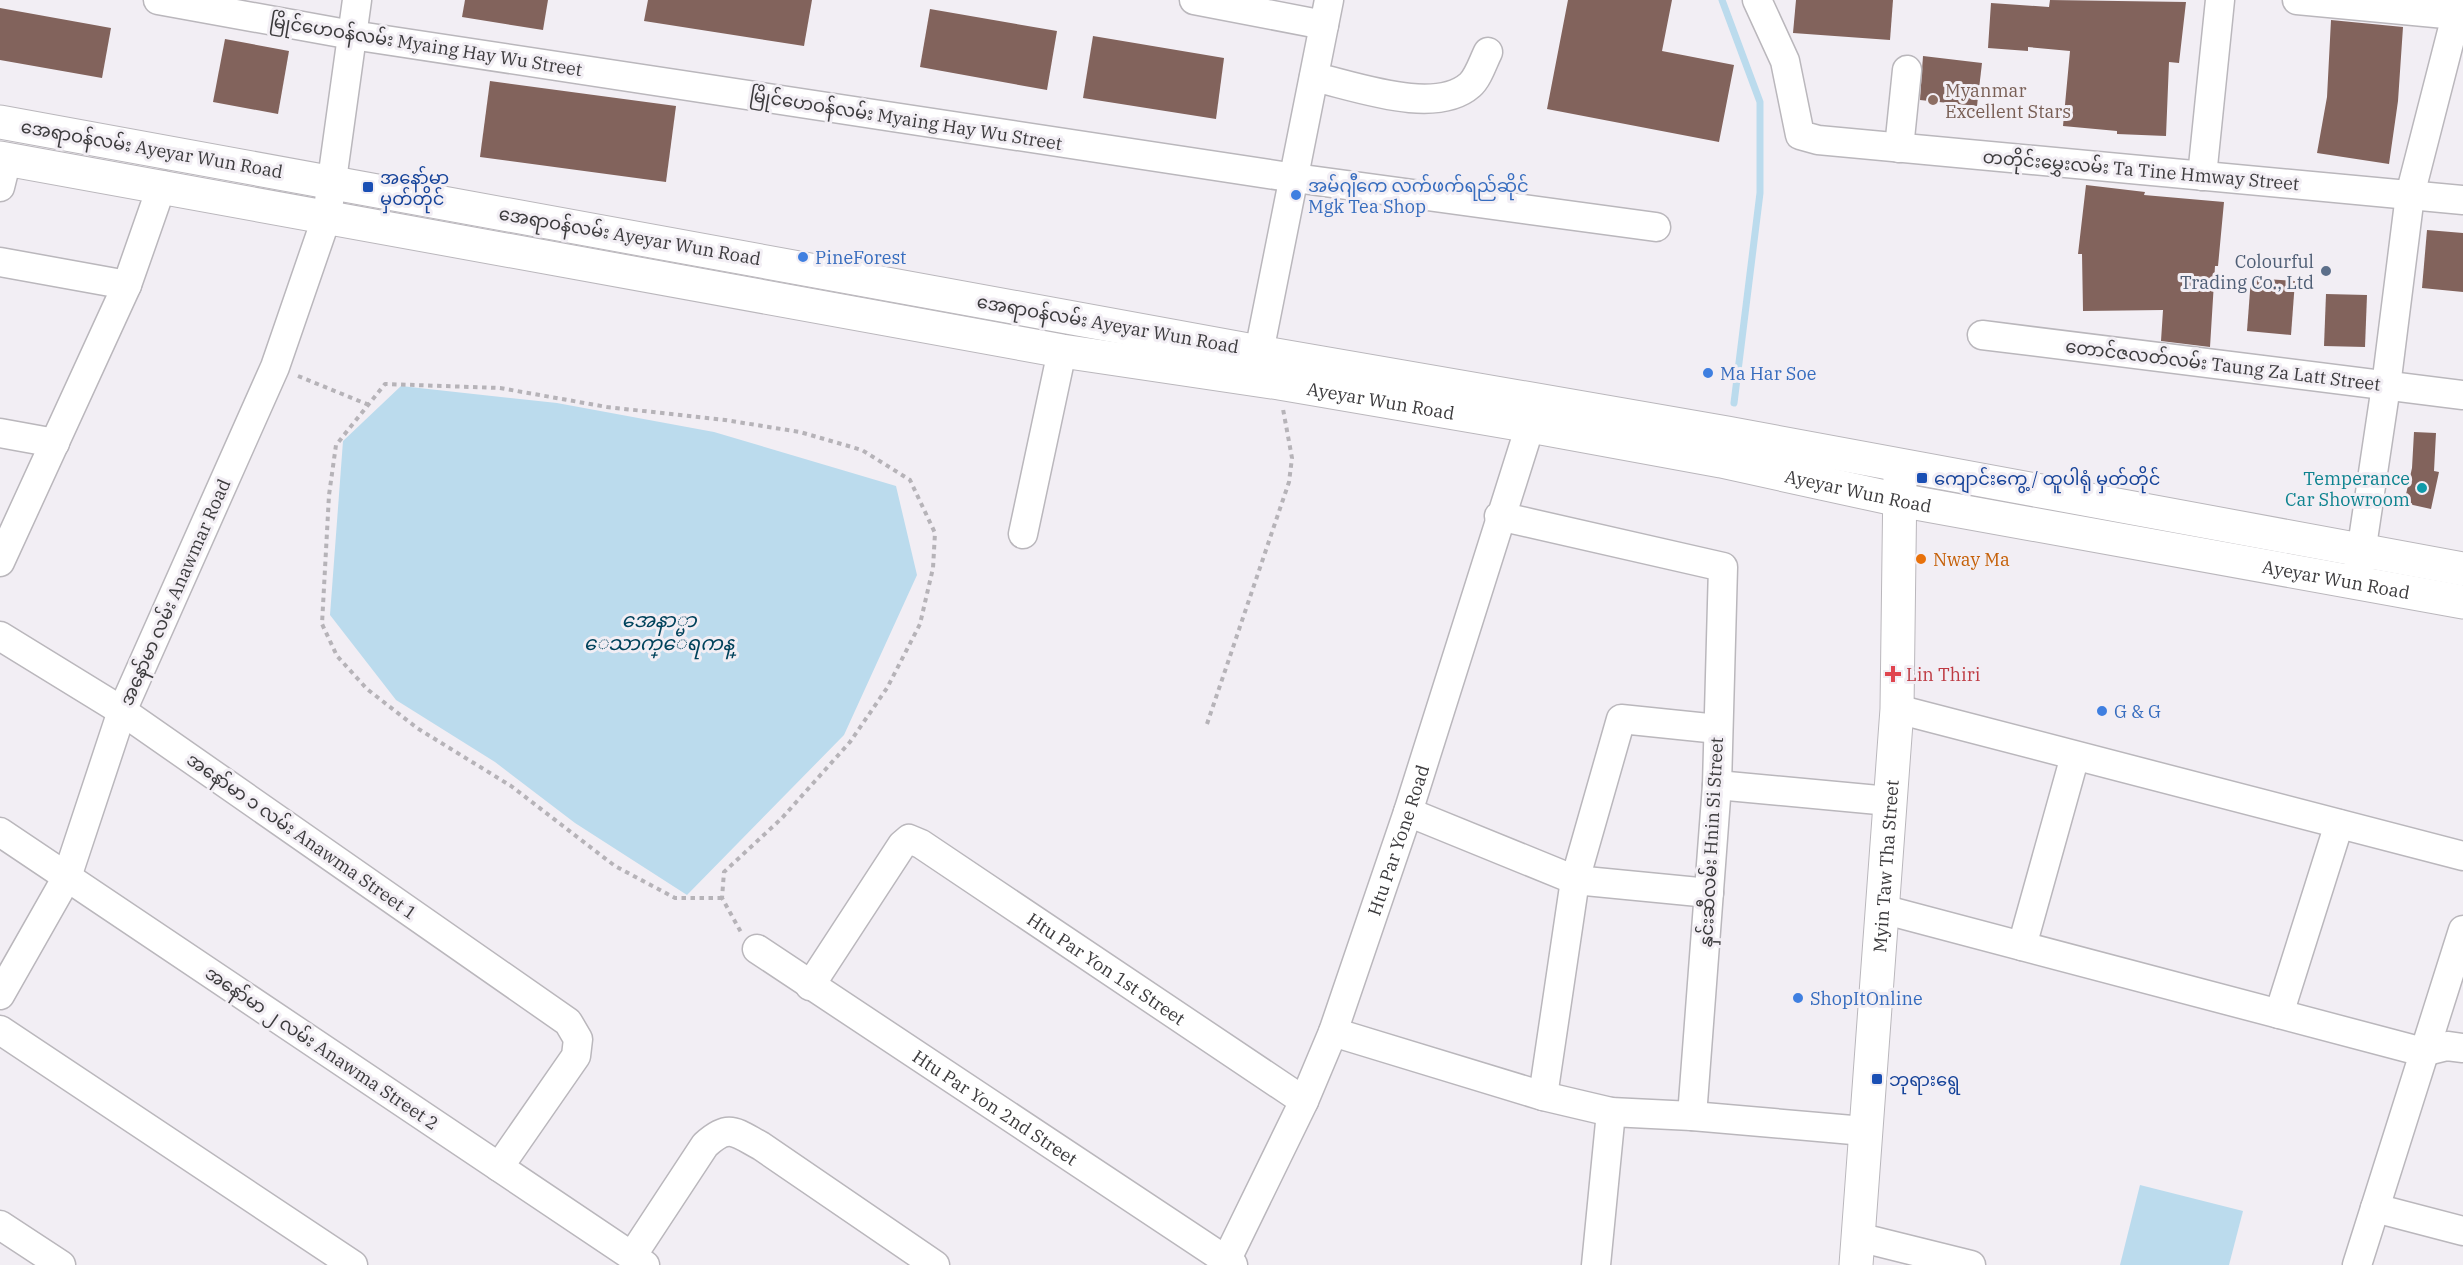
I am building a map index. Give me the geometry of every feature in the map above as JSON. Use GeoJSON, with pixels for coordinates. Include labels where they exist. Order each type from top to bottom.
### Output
{"type":"FeatureCollection","features":[{"type":"Feature","properties":{"kind":"main road","name":"အေရာဝန်လမ်း Ayeyar Wun Road"},"geometry":{"type":"LineString","coordinates":[[0,122],[334,181],[1264,372]]}},
{"type":"Feature","properties":{"kind":"main road","name":"အေရာဝန်လမ်း Ayeyar Wun Road"},"geometry":{"type":"LineString","coordinates":[[2,168],[162,185],[1062,351],[1264,372]]}},
{"type":"Feature","properties":{"kind":"main road","name":"Ayeyar Wun Road"},"geometry":{"type":"LineString","coordinates":[[1264,372],[1900,466],[2463,569]]}},
{"type":"Feature","properties":{"kind":"main road","name":"Ayeyar Wun Road"},"geometry":{"type":"LineString","coordinates":[[1532,412],[1721,461],[1899,500],[2463,602]]}},
{"type":"Feature","properties":{"kind":"main road","name":"Myin Taw Tha Street"},"geometry":{"type":"LineString","coordinates":[[1857,1251],[1864,1131],[1897,709],[1900,466]]}},
{"type":"Feature","properties":{"kind":"street","name":"မြိုင်ဟေဝန်လမ်း Myaing Hay Wu Street"},"geometry":{"type":"LineString","coordinates":[[158,0],[352,35],[1295,178],[1656,227]]}},
{"type":"Feature","properties":{"kind":"street","name":"အနော်မာ လမ်း Anawmar Road"},"geometry":{"type":"LineString","coordinates":[[0,995],[67,877],[122,711],[275,367],[327,216],[334,181],[357,0]]}},
{"type":"Feature","properties":{"kind":"street"},"geometry":{"type":"LineString","coordinates":[[1194,0],[1327,13],[1295,178],[1264,372]]}},
{"type":"Feature","properties":{"kind":"street","name":"တတိုင်းမွှေးလမ်း Ta Tine Hmway Street"},"geometry":{"type":"LineString","coordinates":[[1757,0],[1785,61],[1800,135],[1818,140],[1899,148],[2463,200]]}},
{"type":"Feature","properties":{"kind":"street"},"geometry":{"type":"LineString","coordinates":[[2202,176],[2220,0]]}},
{"type":"Feature","properties":{"kind":"street"},"geometry":{"type":"LineString","coordinates":[[2297,0],[2458,8],[2410,195],[2386,386],[2356,582]]}},
{"type":"Feature","properties":{"kind":"street"},"geometry":{"type":"LineString","coordinates":[[1314,77],[1415,99],[1447,97],[1471,84],[1488,52]]}},
{"type":"Feature","properties":{"kind":"street"},"geometry":{"type":"LineString","coordinates":[[1899,148],[1907,70]]}},
{"type":"Feature","properties":{"kind":"street"},"geometry":{"type":"LineString","coordinates":[[0,562],[127,285],[162,185]]}},
{"type":"Feature","properties":{"kind":"street"},"geometry":{"type":"LineString","coordinates":[[0,262],[127,285]]}},
{"type":"Feature","properties":{"kind":"street","name":"တောင်ဇလတ်လမ်း Taung Za Latt Street"},"geometry":{"type":"LineString","coordinates":[[1982,335],[2463,395]]}},
{"type":"Feature","properties":{"kind":"street"},"geometry":{"type":"LineString","coordinates":[[1023,534],[1062,351]]}},
{"type":"Feature","properties":{"kind":"street","name":"Htu Par Yone Road"},"geometry":{"type":"LineString","coordinates":[[1228,1264],[1304,1101],[1333,1032],[1408,813],[1532,412]]}},
{"type":"Feature","properties":{"kind":"street"},"geometry":{"type":"LineString","coordinates":[[0,434],[55,443]]}},
{"type":"Feature","properties":{"kind":"street","name":"နှင်းဆီလမ်း Hnin Si Street"},"geometry":{"type":"LineString","coordinates":[[1499,516],[1723,567],[1717,785],[1692,1116]]}},
{"type":"Feature","properties":{"kind":"street","name":"အနော်မာ ၁ လမ်း Anawma Street 1"},"geometry":{"type":"LineString","coordinates":[[0,636],[122,711],[568,1022],[578,1039],[576,1056],[500,1167]]}},
{"type":"Feature","properties":{"kind":"street"},"geometry":{"type":"LineString","coordinates":[[1897,709],[2463,856]]}},
{"type":"Feature","properties":{"kind":"street"},"geometry":{"type":"LineString","coordinates":[[1543,1096],[1575,880],[1621,719],[1718,729]]}},
{"type":"Feature","properties":{"kind":"street"},"geometry":{"type":"LineString","coordinates":[[2022,946],[2075,756]]}},
{"type":"Feature","properties":{"kind":"street"},"geometry":{"type":"LineString","coordinates":[[1717,785],[1889,801]]}},
{"type":"Feature","properties":{"kind":"street"},"geometry":{"type":"LineString","coordinates":[[1408,813],[1575,880],[1709,893]]}},
{"type":"Feature","properties":{"kind":"street"},"geometry":{"type":"LineString","coordinates":[[2279,1014],[2339,824]]}},
{"type":"Feature","properties":{"kind":"street","name":"အနော်မာ ၂ လမ်း Anawma Street 2"},"geometry":{"type":"LineString","coordinates":[[0,832],[638,1261]]}},
{"type":"Feature","properties":{"kind":"street","name":"Htu Par Yon 1st Street"},"geometry":{"type":"LineString","coordinates":[[810,986],[902,845],[909,839],[921,843],[1304,1101]]}},
{"type":"Feature","properties":{"kind":"street"},"geometry":{"type":"LineString","coordinates":[[1882,909],[2423,1052],[2447,1046],[2463,1048]]}},
{"type":"Feature","properties":{"kind":"street"},"geometry":{"type":"LineString","coordinates":[[2357,1265],[2463,930]]}},
{"type":"Feature","properties":{"kind":"street","name":"Htu Par Yon 2nd Street"},"geometry":{"type":"LineString","coordinates":[[757,949],[1228,1264]]}},
{"type":"Feature","properties":{"kind":"street"},"geometry":{"type":"LineString","coordinates":[[0,1030],[352,1265]]}},
{"type":"Feature","properties":{"kind":"street"},"geometry":{"type":"LineString","coordinates":[[1333,1032],[1543,1096],[1611,1112],[1692,1116],[1864,1131]]}},
{"type":"Feature","properties":{"kind":"street"},"geometry":{"type":"LineString","coordinates":[[1596,1265],[1611,1112]]}},
{"type":"Feature","properties":{"kind":"street"},"geometry":{"type":"LineString","coordinates":[[638,1261],[705,1145],[718,1133],[734,1131],[761,1146],[935,1265]]}},
{"type":"Feature","properties":{"kind":"street"},"geometry":{"type":"LineString","coordinates":[[2375,1208],[2463,1231]]}},
{"type":"Feature","properties":{"kind":"street"},"geometry":{"type":"LineString","coordinates":[[0,1225],[61,1265]]}},
{"type":"Feature","properties":{"kind":"street"},"geometry":{"type":"LineString","coordinates":[[1857,1251],[1971,1265]]}},
{"type":"Feature","properties":{"kind":"path"},"geometry":{"type":"LineString","coordinates":[[275,367],[369,405]]}},
{"type":"Feature","properties":{"kind":"path"},"geometry":{"type":"LineString","coordinates":[[1207,724],[1289,482],[1293,458],[1264,372]]}},
{"type":"Feature","properties":{"kind":"path"},"geometry":{"type":"LineString","coordinates":[[722,898],[675,898],[615,866],[511,786],[417,728],[367,689],[337,656],[322,624],[329,495],[336,445],[385,384],[510,390],[607,406],[725,420],[800,432],[862,450],[910,480],[935,533],[933,568],[920,624],[886,688],[850,742],[782,818],[724,872],[722,898],[743,937],[757,949]]}},
{"type":"Feature","properties":{"kind":"water","name":"အေနာ္မာ ေသာက္ေရကန္"},"geometry":{"type":"Polygon","coordinates":[[[401,386],[557,403],[714,432],[896,486],[917,575],[844,735],[687,895],[575,823],[495,762],[396,700],[330,615],[343,441],[401,386]]]}},
{"type":"Feature","properties":{"kind":"water"},"geometry":{"type":"Polygon","coordinates":[[[2140,1185],[2243,1211],[2229,1265],[2120,1265],[2140,1185]]]}},
{"type":"Feature","properties":{"kind":"building"},"geometry":{"type":"Polygon","coordinates":[[[465,0],[548,0],[543,30],[462,17],[465,0]]]}},
{"type":"Feature","properties":{"kind":"building"},"geometry":{"type":"Polygon","coordinates":[[[648,0],[812,0],[804,46],[644,21],[648,0]]]}},
{"type":"Feature","properties":{"kind":"building"},"geometry":{"type":"Polygon","coordinates":[[[1568,0],[1672,0],[1662,51],[1734,65],[1719,142],[1547,109],[1568,0]]]}},
{"type":"Feature","properties":{"kind":"building"},"geometry":{"type":"Polygon","coordinates":[[[1796,0],[1893,0],[1890,40],[1793,33],[1796,0]]]}},
{"type":"Feature","properties":{"kind":"building"},"geometry":{"type":"Polygon","coordinates":[[[2050,0],[2186,2],[2179,63],[2169,62],[2166,136],[2117,134],[2117,131],[2063,126],[2070,51],[2028,47],[2028,51],[1988,48],[1991,3],[2049,7],[2050,0]]]}},
{"type":"Feature","properties":{"kind":"building"},"geometry":{"type":"Polygon","coordinates":[[[0,8],[111,28],[102,78],[0,60],[0,8]]]}},
{"type":"Feature","properties":{"kind":"building"},"geometry":{"type":"Polygon","coordinates":[[[930,9],[1057,31],[1047,90],[920,67],[930,9]]]}},
{"type":"Feature","properties":{"kind":"building"},"geometry":{"type":"Polygon","coordinates":[[[2331,20],[2403,27],[2398,101],[2389,164],[2317,153],[2327,97],[2331,20]]]}},
{"type":"Feature","properties":{"kind":"building"},"geometry":{"type":"Polygon","coordinates":[[[1093,36],[1224,58],[1216,119],[1083,98],[1093,36]]]}},
{"type":"Feature","properties":{"kind":"building"},"geometry":{"type":"Polygon","coordinates":[[[225,39],[289,51],[278,114],[213,102],[225,39]]]}},
{"type":"Feature","properties":{"kind":"building"},"geometry":{"type":"Polygon","coordinates":[[[1923,56],[1982,63],[1977,106],[1920,100],[1923,56]]]}},
{"type":"Feature","properties":{"kind":"building"},"geometry":{"type":"Polygon","coordinates":[[[490,81],[676,106],[666,182],[480,157],[490,81]]]}},
{"type":"Feature","properties":{"kind":"building"},"geometry":{"type":"Polygon","coordinates":[[[2086,185],[2145,192],[2144,195],[2224,202],[2218,266],[2215,266],[2210,347],[2161,341],[2163,310],[2083,311],[2082,254],[2078,254],[2086,185]]]}},
{"type":"Feature","properties":{"kind":"building"},"geometry":{"type":"Polygon","coordinates":[[[2427,230],[2463,233],[2463,292],[2422,288],[2427,230]]]}},
{"type":"Feature","properties":{"kind":"building"},"geometry":{"type":"Polygon","coordinates":[[[2251,278],[2295,281],[2291,335],[2247,331],[2251,278]]]}},
{"type":"Feature","properties":{"kind":"building"},"geometry":{"type":"Polygon","coordinates":[[[2326,294],[2367,295],[2365,347],[2324,346],[2326,294]]]}},
{"type":"Feature","properties":{"kind":"building"},"geometry":{"type":"Polygon","coordinates":[[[2414,432],[2436,433],[2434,471],[2439,472],[2431,509],[2404,503],[2412,468],[2414,432]]]}},
{"type":"Feature","properties":{"kind":"waterway"},"geometry":{"type":"LineString","coordinates":[[1722,0],[1760,102],[1760,193],[1734,403]]}},
{"type":"Feature","properties":{"kind":"place","name":"Myanmar Excellent Stars"},"geometry":{"type":"Point","coordinates":[1933,100]}},
{"type":"Feature","properties":{"kind":"place","name":"အနော်မာ မှတ်တိုင်"},"geometry":{"type":"Point","coordinates":[368,187]}},
{"type":"Feature","properties":{"kind":"place","name":"အမ်ဂျီကေ လက်ဖက်ရည်ဆိုင် Mgk Tea Shop"},"geometry":{"type":"Point","coordinates":[1296,195]}},
{"type":"Feature","properties":{"kind":"place","name":"PineForest"},"geometry":{"type":"Point","coordinates":[803,257]}},
{"type":"Feature","properties":{"kind":"place","name":"Colourful Trading Co., Ltd"},"geometry":{"type":"Point","coordinates":[2326,271]}},
{"type":"Feature","properties":{"kind":"place","name":"Ma Har Soe"},"geometry":{"type":"Point","coordinates":[1708,373]}},
{"type":"Feature","properties":{"kind":"place","name":"ကျောင်းကွေ့ / ထူပါရုံ မှတ်တိုင်"},"geometry":{"type":"Point","coordinates":[1922,478]}},
{"type":"Feature","properties":{"kind":"place","name":"Temperance Car Showroom"},"geometry":{"type":"Point","coordinates":[2422,488]}},
{"type":"Feature","properties":{"kind":"place","name":"Nway Ma"},"geometry":{"type":"Point","coordinates":[1921,559]}},
{"type":"Feature","properties":{"kind":"place","name":"Lin Thiri"},"geometry":{"type":"Point","coordinates":[1893,674]}},
{"type":"Feature","properties":{"kind":"place","name":"G & G"},"geometry":{"type":"Point","coordinates":[2102,711]}},
{"type":"Feature","properties":{"kind":"place","name":"ShopItOnline"},"geometry":{"type":"Point","coordinates":[1798,998]}},
{"type":"Feature","properties":{"kind":"place","name":"ဘုရားရွေ"},"geometry":{"type":"Point","coordinates":[1877,1079]}}]}
